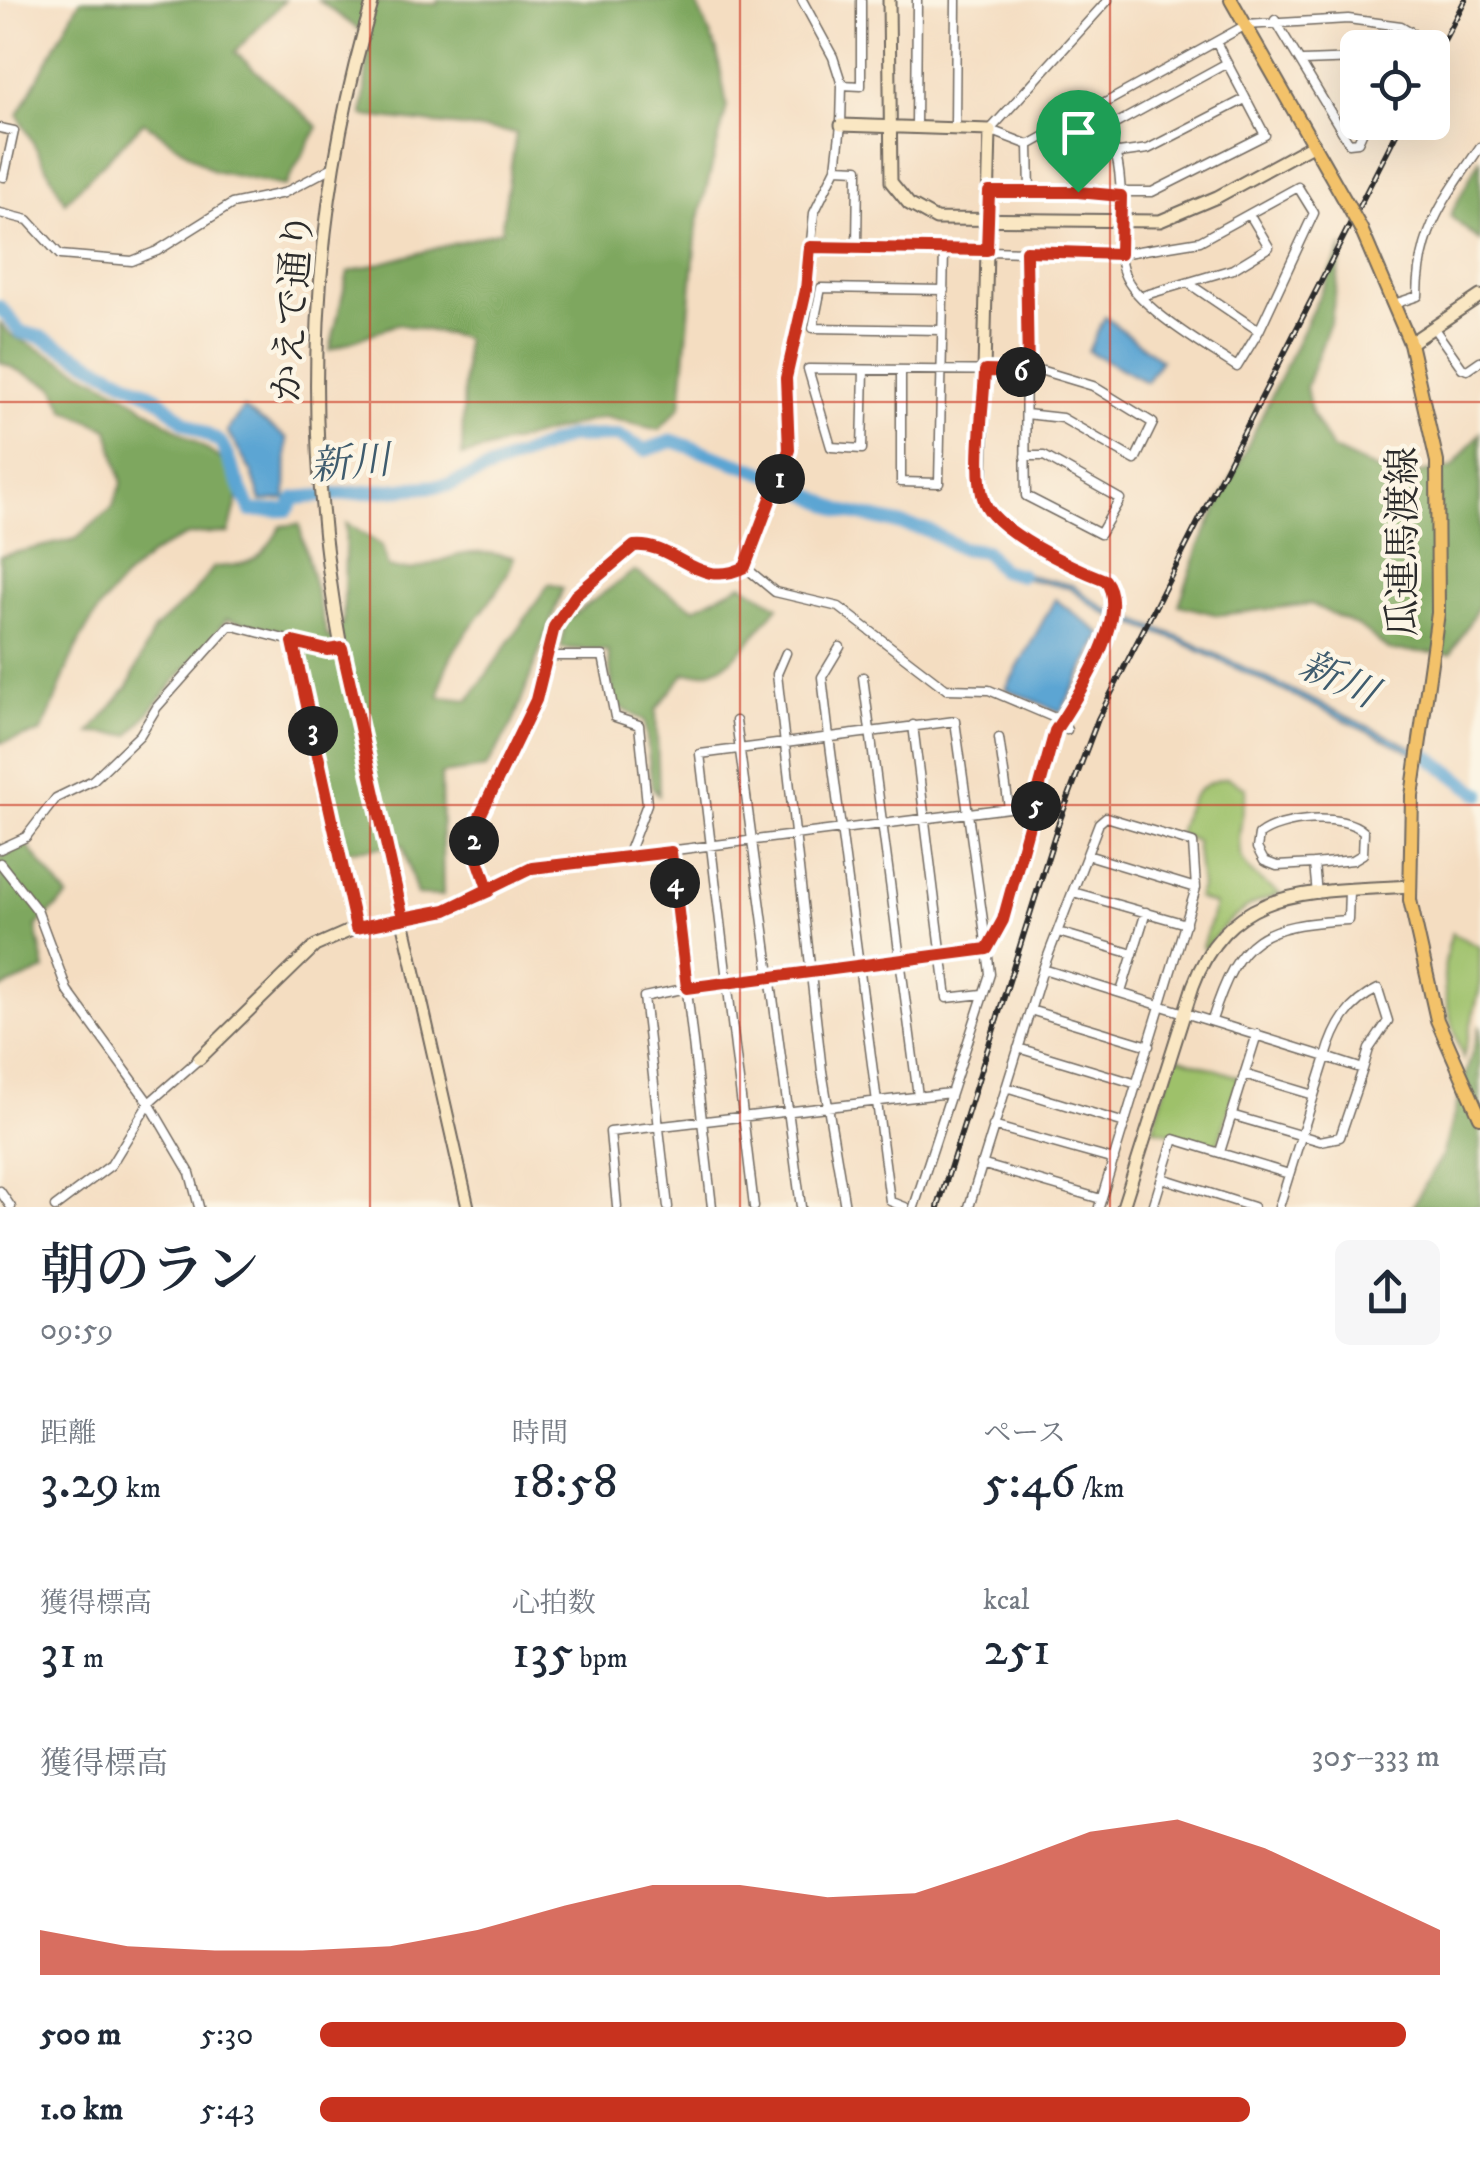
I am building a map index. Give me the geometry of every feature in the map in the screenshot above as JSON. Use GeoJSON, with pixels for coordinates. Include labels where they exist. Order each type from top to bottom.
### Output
{"type":"FeatureCollection","features":[{"type":"Feature","properties":{"kind":"main road","name":"瓜連馬渡線"},"geometry":{"type":"LineString","coordinates":[[1231,0],[1347,204],[1394,304],[1410,343],[1437,462],[1436,634],[1409,842],[1409,886],[1414,933],[1437,1020],[1480,1116]]}},
{"type":"Feature","properties":{"kind":"street","name":"かえで通り"},"geometry":{"type":"LineString","coordinates":[[374,0],[334,167],[321,254],[314,372],[320,488],[342,648],[468,1207]]}},
{"type":"Feature","properties":{"kind":"street"},"geometry":{"type":"LineString","coordinates":[[489,891],[473,845],[479,818],[536,700],[554,627],[576,595],[626,548],[641,544],[712,575],[729,575],[745,567],[789,450],[786,378],[806,290],[814,214],[836,168],[841,125],[842,85],[833,57],[802,0]]}},
{"type":"Feature","properties":{"kind":"street"},"geometry":{"type":"LineString","coordinates":[[842,85],[861,86],[861,0]]}},
{"type":"Feature","properties":{"kind":"street"},"geometry":{"type":"LineString","coordinates":[[886,0],[891,182],[909,204],[936,219],[989,223],[1160,221],[1183,214],[1314,144]]}},
{"type":"Feature","properties":{"kind":"street"},"geometry":{"type":"LineString","coordinates":[[916,126],[918,0]]}},
{"type":"Feature","properties":{"kind":"street"},"geometry":{"type":"LineString","coordinates":[[954,127],[956,0]]}},
{"type":"Feature","properties":{"kind":"street"},"geometry":{"type":"LineString","coordinates":[[987,949],[1003,920],[1051,743],[1110,628],[1115,602],[1105,580],[1066,565],[992,515],[981,490],[990,130],[1108,0]]}},
{"type":"Feature","properties":{"kind":"street"},"geometry":{"type":"LineString","coordinates":[[1029,146],[1246,25],[1275,20],[1348,19],[1408,30]]}},
{"type":"Feature","properties":{"kind":"street"},"geometry":{"type":"LineString","coordinates":[[1275,20],[1340,127]]}},
{"type":"Feature","properties":{"kind":"street"},"geometry":{"type":"LineString","coordinates":[[989,192],[1121,196],[1176,184],[1265,136],[1216,42]]}},
{"type":"Feature","properties":{"kind":"street"},"geometry":{"type":"LineString","coordinates":[[1302,60],[1340,59]]}},
{"type":"Feature","properties":{"kind":"street"},"geometry":{"type":"LineString","coordinates":[[1108,128],[1227,62]]}},
{"type":"Feature","properties":{"kind":"street"},"geometry":{"type":"LineString","coordinates":[[1120,154],[1148,150],[1245,99]]}},
{"type":"Feature","properties":{"kind":"street"},"geometry":{"type":"LineString","coordinates":[[810,247],[1120,254],[1200,241],[1298,187],[1314,213],[1258,332],[1237,367],[1192,338],[1142,296],[1124,275],[1120,254],[1120,154],[1094,109]]}},
{"type":"Feature","properties":{"kind":"street"},"geometry":{"type":"LineString","coordinates":[[841,125],[990,130],[1029,146]]}},
{"type":"Feature","properties":{"kind":"street"},"geometry":{"type":"LineString","coordinates":[[0,128],[14,131],[4,176],[0,176]]}},
{"type":"Feature","properties":{"kind":"street"},"geometry":{"type":"LineString","coordinates":[[1056,128],[1074,158],[1078,192]]}},
{"type":"Feature","properties":{"kind":"street"},"geometry":{"type":"LineString","coordinates":[[1029,146],[1030,193]]}},
{"type":"Feature","properties":{"kind":"street"},"geometry":{"type":"LineString","coordinates":[[1394,304],[1418,296],[1419,255],[1440,206],[1480,147]]}},
{"type":"Feature","properties":{"kind":"street"},"geometry":{"type":"LineString","coordinates":[[0,213],[28,220],[60,255],[132,260],[157,251],[232,204],[284,193],[334,167]]}},
{"type":"Feature","properties":{"kind":"street"},"geometry":{"type":"LineString","coordinates":[[836,168],[858,169],[858,248]]}},
{"type":"Feature","properties":{"kind":"street"},"geometry":{"type":"LineString","coordinates":[[1142,296],[1233,269],[1269,248],[1250,214]]}},
{"type":"Feature","properties":{"kind":"street"},"geometry":{"type":"LineString","coordinates":[[901,370],[901,482],[939,483],[944,250]]}},
{"type":"Feature","properties":{"kind":"street"},"geometry":{"type":"LineString","coordinates":[[1025,456],[1044,456],[1120,499],[1100,534],[1026,496],[1025,456],[1028,372],[1026,251]]}},
{"type":"Feature","properties":{"kind":"street"},"geometry":{"type":"LineString","coordinates":[[1192,284],[1258,332]]}},
{"type":"Feature","properties":{"kind":"street"},"geometry":{"type":"LineString","coordinates":[[942,330],[813,328],[821,288],[944,290]]}},
{"type":"Feature","properties":{"kind":"street"},"geometry":{"type":"LineString","coordinates":[[1410,343],[1480,296]]}},
{"type":"Feature","properties":{"kind":"street"},"geometry":{"type":"LineString","coordinates":[[1433,327],[1462,368],[1467,370],[1480,361]]}},
{"type":"Feature","properties":{"kind":"street"},"geometry":{"type":"LineString","coordinates":[[864,370],[862,449],[830,447],[808,369],[1028,372],[1068,376],[1154,423],[1135,460],[1062,418],[1026,414]]}},
{"type":"Feature","properties":{"kind":"street"},"geometry":{"type":"LineString","coordinates":[[745,567],[775,592],[839,607],[946,689],[988,690],[1062,720],[1068,730]]}},
{"type":"Feature","properties":{"kind":"street"},"geometry":{"type":"LineString","coordinates":[[0,849],[26,837],[56,798],[93,780],[140,734],[157,708],[230,625],[327,650],[342,648]]}},
{"type":"Feature","properties":{"kind":"street"},"geometry":{"type":"LineString","coordinates":[[293,642],[356,928]]}},
{"type":"Feature","properties":{"kind":"street"},"geometry":{"type":"LineString","coordinates":[[840,647],[822,678],[829,738],[890,1201],[906,1207]]}},
{"type":"Feature","properties":{"kind":"street"},"geometry":{"type":"LineString","coordinates":[[786,653],[777,674],[827,1107],[845,1207]]}},
{"type":"Feature","properties":{"kind":"street"},"geometry":{"type":"LineString","coordinates":[[546,656],[603,656],[615,716],[640,726],[647,804],[626,859]]}},
{"type":"Feature","properties":{"kind":"street"},"geometry":{"type":"LineString","coordinates":[[862,678],[918,1096]]}},
{"type":"Feature","properties":{"kind":"street"},"geometry":{"type":"LineString","coordinates":[[736,721],[802,1207]]}},
{"type":"Feature","properties":{"kind":"street"},"geometry":{"type":"LineString","coordinates":[[754,1207],[700,754],[954,721],[990,974],[914,1207]]}},
{"type":"Feature","properties":{"kind":"street"},"geometry":{"type":"LineString","coordinates":[[913,725],[947,998],[982,994]]}},
{"type":"Feature","properties":{"kind":"street"},"geometry":{"type":"LineString","coordinates":[[55,1207],[110,1165],[150,1103],[315,946],[356,928],[446,910],[532,868],[1008,808],[1000,738]]}},
{"type":"Feature","properties":{"kind":"street"},"geometry":{"type":"LineString","coordinates":[[969,1207],[981,1164],[1043,970],[1087,855],[1106,817],[1194,843],[1196,888],[1100,1203],[981,1164]]}},
{"type":"Feature","properties":{"kind":"street"},"geometry":{"type":"LineString","coordinates":[[1341,820],[1354,822],[1364,832],[1363,854],[1353,860],[1314,864],[1277,866],[1264,861],[1257,848],[1259,836],[1269,827],[1341,820]]}},
{"type":"Feature","properties":{"kind":"street"},"geometry":{"type":"LineString","coordinates":[[671,852],[712,1207]]}},
{"type":"Feature","properties":{"kind":"street"},"geometry":{"type":"LineString","coordinates":[[1087,855],[1196,888]]}},
{"type":"Feature","properties":{"kind":"street"},"geometry":{"type":"LineString","coordinates":[[0,864],[37,910],[68,990],[150,1103],[190,1173],[199,1207]]}},
{"type":"Feature","properties":{"kind":"street"},"geometry":{"type":"LineString","coordinates":[[1314,864],[1317,894]]}},
{"type":"Feature","properties":{"kind":"street"},"geometry":{"type":"LineString","coordinates":[[1124,1207],[1205,954],[1224,928],[1268,901],[1409,886]]}},
{"type":"Feature","properties":{"kind":"street"},"geometry":{"type":"LineString","coordinates":[[1212,1020],[1225,980],[1248,946],[1280,926],[1348,920],[1349,891]]}},
{"type":"Feature","properties":{"kind":"street"},"geometry":{"type":"LineString","coordinates":[[1073,892],[1186,924]]}},
{"type":"Feature","properties":{"kind":"street"},"geometry":{"type":"LineString","coordinates":[[1121,992],[1146,912]]}},
{"type":"Feature","properties":{"kind":"street"},"geometry":{"type":"LineString","coordinates":[[1058,932],[1133,954]]}},
{"type":"Feature","properties":{"kind":"street"},"geometry":{"type":"LineString","coordinates":[[668,1207],[644,996],[987,949]]}},
{"type":"Feature","properties":{"kind":"street"},"geometry":{"type":"LineString","coordinates":[[1043,970],[1363,1069]]}},
{"type":"Feature","properties":{"kind":"street"},"geometry":{"type":"LineString","coordinates":[[1232,1115],[1301,1135],[1320,1141],[1340,1137],[1368,1048],[1388,1021],[1378,989],[1348,1009],[1333,1033],[1301,1135],[1279,1207]]}},
{"type":"Feature","properties":{"kind":"street"},"geometry":{"type":"LineString","coordinates":[[1030,1010],[1148,1046]]}},
{"type":"Feature","properties":{"kind":"street"},"geometry":{"type":"LineString","coordinates":[[1220,1152],[1257,1034]]}},
{"type":"Feature","properties":{"kind":"street"},"geometry":{"type":"LineString","coordinates":[[1018,1048],[1137,1084]]}},
{"type":"Feature","properties":{"kind":"street"},"geometry":{"type":"LineString","coordinates":[[1244,1074],[1314,1095]]}},
{"type":"Feature","properties":{"kind":"street"},"geometry":{"type":"LineString","coordinates":[[1006,1087],[1125,1124]]}},
{"type":"Feature","properties":{"kind":"street"},"geometry":{"type":"LineString","coordinates":[[617,1207],[610,1132],[950,1093]]}},
{"type":"Feature","properties":{"kind":"street"},"geometry":{"type":"LineString","coordinates":[[993,1126],[1114,1160]]}},
{"type":"Feature","properties":{"kind":"street"},"geometry":{"type":"LineString","coordinates":[[1153,1207],[1174,1138],[1289,1174]]}},
{"type":"Feature","properties":{"kind":"street"},"geometry":{"type":"LineString","coordinates":[[1162,1178],[1252,1207]]}},
{"type":"Feature","properties":{"kind":"street"},"geometry":{"type":"LineString","coordinates":[[0,1190],[11,1207]]}},
{"type":"Feature","properties":{"kind":"green space"},"geometry":{"type":"Polygon","coordinates":[[[80,0],[285,0],[235,52],[318,127],[285,186],[213,171],[144,122],[65,202],[18,115],[80,0]]]}},
{"type":"Feature","properties":{"kind":"green space"},"geometry":{"type":"Polygon","coordinates":[[[318,0],[438,4],[438,0],[695,0],[717,51],[727,106],[697,226],[681,406],[659,430],[604,417],[462,456],[465,338],[397,324],[330,350],[348,272],[501,231],[516,133],[363,116],[369,37],[318,0]]]}},
{"type":"Feature","properties":{"kind":"green space"},"geometry":{"type":"Polygon","coordinates":[[[1480,158],[1480,241],[1450,216],[1480,158]]]}},
{"type":"Feature","properties":{"kind":"green space"},"geometry":{"type":"Polygon","coordinates":[[[1343,246],[1331,320],[1306,387],[1311,412],[1332,449],[1392,477],[1452,468],[1480,433],[1480,604],[1451,654],[1389,650],[1359,627],[1311,604],[1218,615],[1179,605],[1199,547],[1343,246]]]}},
{"type":"Feature","properties":{"kind":"green space"},"geometry":{"type":"Polygon","coordinates":[[[0,323],[10,334],[123,393],[228,464],[239,493],[229,533],[183,537],[130,573],[89,625],[40,733],[0,743],[0,556],[76,539],[112,508],[122,483],[108,429],[65,410],[54,387],[0,362],[0,323]]]}},
{"type":"Feature","properties":{"kind":"green space"},"geometry":{"type":"Polygon","coordinates":[[[346,523],[381,545],[388,567],[409,570],[471,553],[514,557],[496,593],[450,660],[440,697],[469,700],[549,584],[563,588],[513,723],[486,768],[441,774],[443,896],[417,895],[403,845],[344,851],[296,634],[227,619],[130,735],[90,733],[128,687],[154,629],[191,596],[214,567],[238,565],[255,558],[281,526],[299,524],[328,639],[343,624],[346,523]]]}},
{"type":"Feature","properties":{"kind":"green space"},"geometry":{"type":"Polygon","coordinates":[[[634,571],[694,608],[742,584],[778,606],[738,654],[714,670],[685,673],[656,710],[659,795],[652,788],[645,721],[614,704],[608,651],[561,648],[565,621],[634,571]]]}},
{"type":"Feature","properties":{"kind":"green space"},"geometry":{"type":"Polygon","coordinates":[[[1228,778],[1246,788],[1239,839],[1243,862],[1263,883],[1281,894],[1237,914],[1205,950],[1202,947],[1215,905],[1197,898],[1201,887],[1196,841],[1178,834],[1193,796],[1207,784],[1228,778]]]}},
{"type":"Feature","properties":{"kind":"green space"},"geometry":{"type":"Polygon","coordinates":[[[26,844],[68,897],[36,926],[45,970],[0,989],[0,858],[26,844]]]}},
{"type":"Feature","properties":{"kind":"green space"},"geometry":{"type":"Polygon","coordinates":[[[1452,933],[1480,947],[1480,987],[1463,1058],[1448,1010],[1444,981],[1452,933]]]}},
{"type":"Feature","properties":{"kind":"green space"},"geometry":{"type":"Polygon","coordinates":[[[1480,1025],[1480,1207],[1412,1207],[1442,1156],[1480,1025]]]}},
{"type":"Feature","properties":{"kind":"green space"},"geometry":{"type":"Polygon","coordinates":[[[1175,1056],[1239,1077],[1217,1147],[1153,1128],[1175,1056]]]}},
{"type":"Feature","properties":{"kind":"water"},"geometry":{"type":"Polygon","coordinates":[[[1105,317],[1161,360],[1146,382],[1088,351],[1105,317]]]}},
{"type":"Feature","properties":{"kind":"water"},"geometry":{"type":"Polygon","coordinates":[[[243,408],[287,438],[286,499],[261,501],[252,473],[227,431],[243,408]]]}},
{"type":"Feature","properties":{"kind":"water"},"geometry":{"type":"Polygon","coordinates":[[[1006,570],[1072,585],[1106,609],[1180,637],[1435,758],[1432,762],[1179,641],[1104,613],[1069,588],[1004,574],[1006,570]]]}},
{"type":"Feature","properties":{"kind":"water"},"geometry":{"type":"Polygon","coordinates":[[[1055,599],[1102,634],[1061,712],[1006,689],[1055,599]]]}},
{"type":"Feature","properties":{"kind":"waterway","name":"新川"},"geometry":{"type":"LineString","coordinates":[[0,307],[21,332],[41,337],[158,398],[185,422],[221,443],[251,511],[287,510],[295,498],[449,485],[568,437],[618,436],[645,450],[673,441],[776,477]]}},
{"type":"Feature","properties":{"kind":"waterway","name":"新川"},"geometry":{"type":"LineString","coordinates":[[786,482],[842,511],[927,530],[960,548],[985,551],[1001,570],[1021,575]]}},
{"type":"Feature","properties":{"kind":"waterway","name":"新川"},"geometry":{"type":"LineString","coordinates":[[1422,752],[1480,794]]}},
{"type":"Feature","properties":{"kind":"railway"},"geometry":{"type":"LineString","coordinates":[[1449,30],[1465,0]]}},
{"type":"Feature","properties":{"kind":"railway"},"geometry":{"type":"LineString","coordinates":[[938,1207],[1058,825],[1098,719],[1393,140]]}},
{"type":"Feature","properties":{"kind":"route"},"geometry":{"type":"LineString","coordinates":[[1078,192],[989,192],[987,250],[810,247],[806,290],[786,378],[789,450],[751,555],[745,567],[729,575],[712,575],[641,544],[626,548],[576,595],[554,627],[536,700],[479,818],[473,845],[489,891],[446,910],[403,918],[342,648],[327,650],[293,642],[356,928],[446,910],[478,896],[489,891],[532,868],[671,852],[687,988],[987,949],[1003,920],[1012,877],[1023,856],[1055,731],[1072,707],[1110,628],[1115,602],[1105,580],[1066,565],[992,515],[981,490],[985,371],[1028,372],[1026,251],[1120,254],[1121,196],[1078,192]]}}]}
